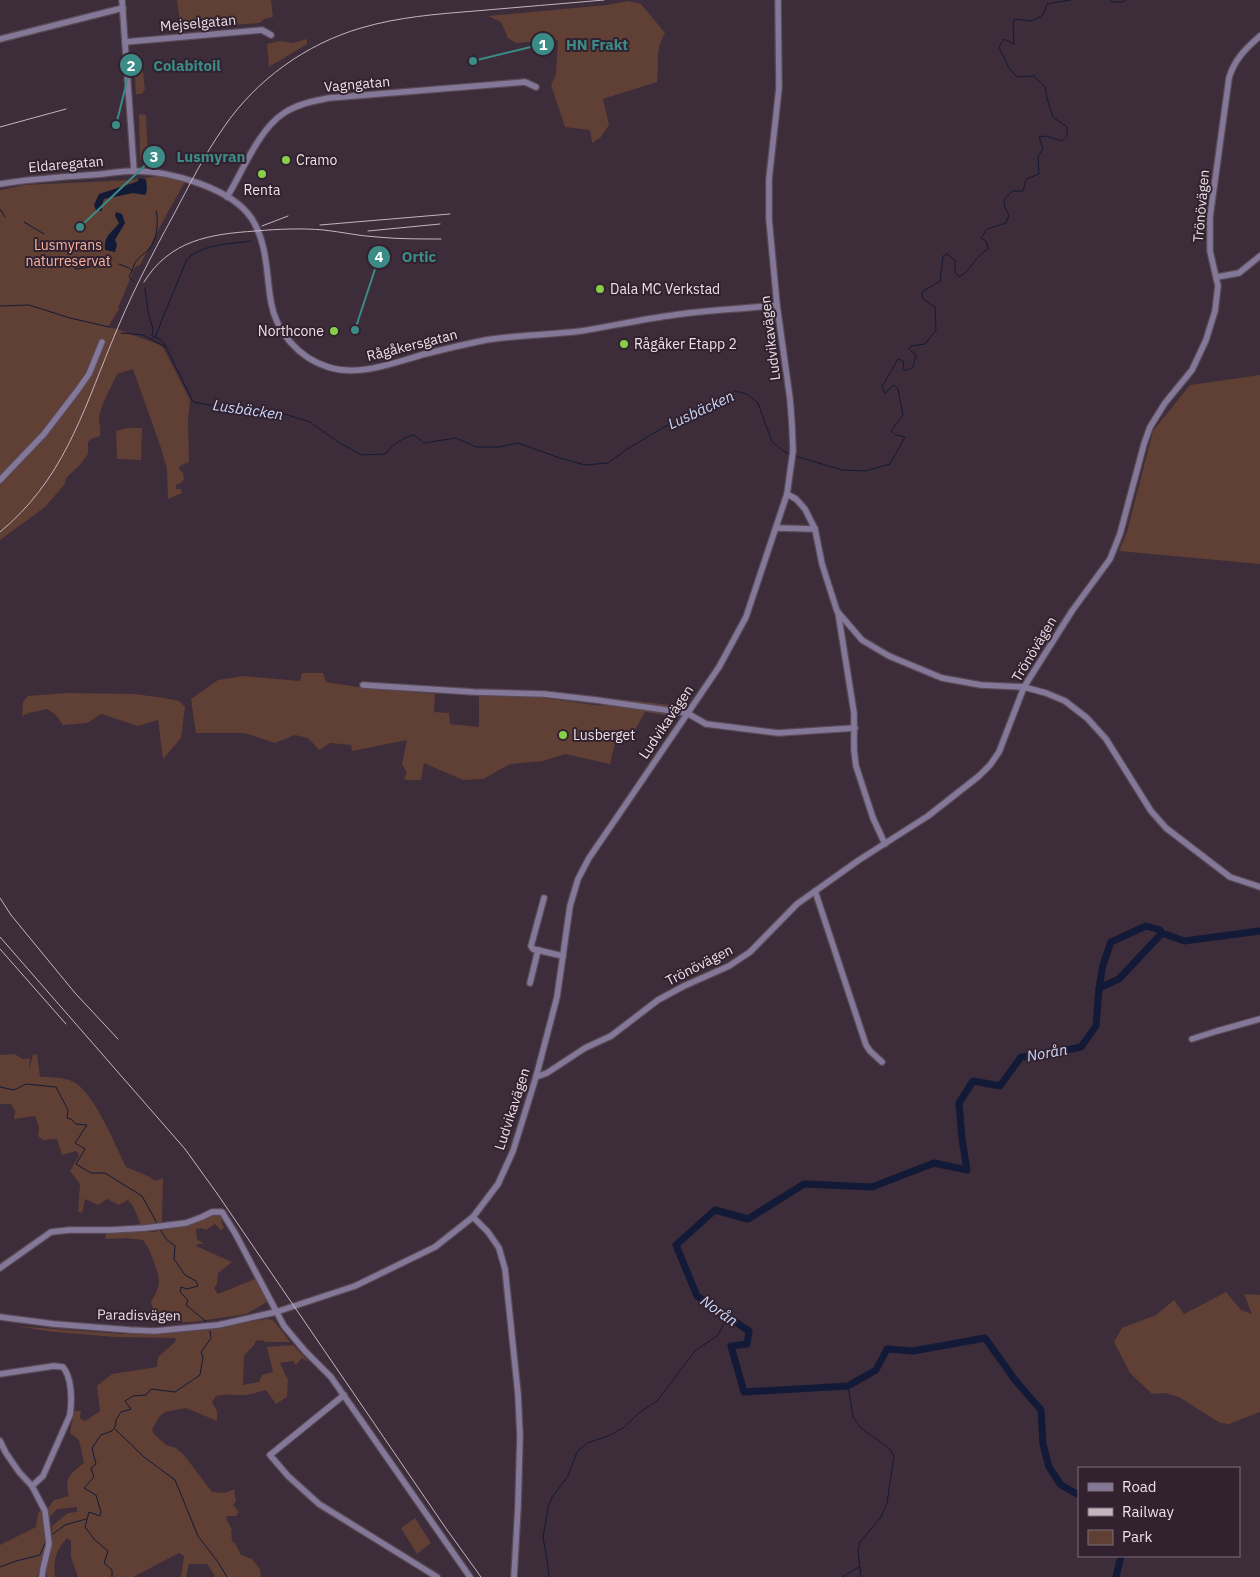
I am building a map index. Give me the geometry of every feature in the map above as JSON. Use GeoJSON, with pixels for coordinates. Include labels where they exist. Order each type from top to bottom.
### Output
{"type":"FeatureCollection","features":[{"type":"Feature","properties":{"kind":"street"},"geometry":{"type":"LineString","coordinates":[[122,0],[134,171]]}},
{"type":"Feature","properties":{"kind":"street","name":"Ludvikavägen"},"geometry":{"type":"LineString","coordinates":[[276,1312],[354,1286],[435,1247],[473,1218],[498,1184],[513,1151],[536,1077],[557,996],[572,896],[580,875],[719,667],[746,617],[787,494],[793,451],[790,399],[777,305],[770,219],[769,179],[778,88],[778,0]]}},
{"type":"Feature","properties":{"kind":"street"},"geometry":{"type":"LineString","coordinates":[[0,39],[123,8]]}},
{"type":"Feature","properties":{"kind":"street","name":"Mejselgatan"},"geometry":{"type":"LineString","coordinates":[[125,42],[262,30],[271,35]]}},
{"type":"Feature","properties":{"kind":"street","name":"Trönövägen"},"geometry":{"type":"LineString","coordinates":[[536,1077],[547,1073],[585,1048],[611,1036],[658,1000],[736,962],[750,952],[797,904],[928,816],[979,776],[990,765],[999,752],[1024,687],[1062,626],[1106,566],[1114,552],[1150,427],[1165,403],[1192,370],[1206,340],[1218,286],[1210,251],[1209,225],[1229,78],[1237,59],[1260,36]]}},
{"type":"Feature","properties":{"kind":"street","name":"Vagngatan"},"geometry":{"type":"LineString","coordinates":[[228,197],[265,132],[277,118],[310,102],[329,98],[525,82],[536,88]]}},
{"type":"Feature","properties":{"kind":"street","name":"Rågåkersgatan"},"geometry":{"type":"LineString","coordinates":[[134,171],[178,177],[228,197],[241,207],[252,219],[264,246],[271,304],[274,315],[285,335],[293,345],[309,358],[319,364],[338,369],[356,371],[371,369],[486,340],[579,331],[674,315],[777,305]]}},
{"type":"Feature","properties":{"kind":"street","name":"Eldaregatan"},"geometry":{"type":"LineString","coordinates":[[0,184],[134,171]]}},
{"type":"Feature","properties":{"kind":"street"},"geometry":{"type":"LineString","coordinates":[[1217,277],[1238,273],[1260,256]]}},
{"type":"Feature","properties":{"kind":"street"},"geometry":{"type":"LineString","coordinates":[[0,480],[44,434],[77,391],[88,374],[102,342]]}},
{"type":"Feature","properties":{"kind":"street"},"geometry":{"type":"LineString","coordinates":[[787,494],[796,499],[805,510],[815,529],[822,564],[838,611],[854,713],[856,766],[873,818],[885,844]]}},
{"type":"Feature","properties":{"kind":"street"},"geometry":{"type":"LineString","coordinates":[[776,528],[815,529]]}},
{"type":"Feature","properties":{"kind":"street"},"geometry":{"type":"LineString","coordinates":[[838,611],[862,640],[889,656],[942,678],[981,685],[1024,687],[1037,690],[1056,697],[1082,714],[1106,739],[1147,806],[1166,828],[1230,877],[1260,887]]}},
{"type":"Feature","properties":{"kind":"street"},"geometry":{"type":"LineString","coordinates":[[363,684],[474,692],[544,694],[687,713],[706,724],[778,733],[855,728]]}},
{"type":"Feature","properties":{"kind":"street"},"geometry":{"type":"LineString","coordinates":[[814,891],[866,1045],[882,1062]]}},
{"type":"Feature","properties":{"kind":"street"},"geometry":{"type":"LineString","coordinates":[[544,898],[532,948],[563,956]]}},
{"type":"Feature","properties":{"kind":"street"},"geometry":{"type":"LineString","coordinates":[[530,983],[538,950]]}},
{"type":"Feature","properties":{"kind":"street"},"geometry":{"type":"LineString","coordinates":[[1192,1039],[1260,1019]]}},
{"type":"Feature","properties":{"kind":"street"},"geometry":{"type":"LineString","coordinates":[[0,1268],[51,1232],[145,1228],[186,1223],[212,1212],[222,1212],[276,1312],[293,1336],[332,1377],[470,1577]]}},
{"type":"Feature","properties":{"kind":"street"},"geometry":{"type":"LineString","coordinates":[[473,1218],[488,1232],[499,1248],[505,1269],[518,1394],[520,1436],[514,1577]]}},
{"type":"Feature","properties":{"kind":"street","name":"Paradisvägen"},"geometry":{"type":"LineString","coordinates":[[0,1318],[64,1325],[155,1330],[218,1325],[276,1312]]}},
{"type":"Feature","properties":{"kind":"street"},"geometry":{"type":"LineString","coordinates":[[0,1374],[54,1366],[63,1367],[68,1375],[70,1415],[43,1476],[32,1486]]}},
{"type":"Feature","properties":{"kind":"street"},"geometry":{"type":"LineString","coordinates":[[344,1395],[270,1455],[288,1476],[319,1504],[437,1577]]}},
{"type":"Feature","properties":{"kind":"street"},"geometry":{"type":"LineString","coordinates":[[0,1441],[19,1472],[32,1486],[45,1512],[49,1544],[42,1577]]}},
{"type":"Feature","properties":{"kind":"green space"},"geometry":{"type":"Polygon","coordinates":[[[177,0],[271,0],[273,17],[264,19],[260,23],[181,29],[177,0]]]}},
{"type":"Feature","properties":{"kind":"green space"},"geometry":{"type":"Polygon","coordinates":[[[629,1],[641,4],[665,33],[658,52],[657,82],[603,99],[609,125],[600,138],[592,143],[590,130],[565,127],[551,85],[556,74],[558,40],[516,43],[508,38],[501,22],[488,16],[607,5],[629,1]]]}},
{"type":"Feature","properties":{"kind":"green space"},"geometry":{"type":"Polygon","coordinates":[[[307,39],[307,44],[269,67],[267,44],[279,41],[293,43],[307,39]]]}},
{"type":"Feature","properties":{"kind":"green space"},"geometry":{"type":"Polygon","coordinates":[[[141,55],[145,89],[142,94],[136,94],[134,64],[141,55]]]}},
{"type":"Feature","properties":{"kind":"green space"},"geometry":{"type":"Polygon","coordinates":[[[139,114],[146,115],[148,158],[140,159],[139,114]]]}},
{"type":"Feature","properties":{"kind":"green space","name":"Lusmyrans naturreservat"},"geometry":{"type":"Polygon","coordinates":[[[157,176],[185,182],[140,265],[135,267],[119,309],[108,327],[160,345],[164,349],[190,400],[188,420],[189,462],[180,466],[179,469],[183,473],[184,479],[176,485],[176,489],[181,489],[182,493],[168,499],[167,469],[133,369],[117,374],[101,409],[99,420],[100,436],[88,442],[88,454],[79,466],[67,477],[64,485],[45,507],[0,540],[0,190],[25,185],[131,180],[157,176]]]}},
{"type":"Feature","properties":{"kind":"green space"},"geometry":{"type":"Polygon","coordinates":[[[1260,375],[1260,564],[1119,551],[1127,532],[1153,431],[1190,385],[1260,375]]]}},
{"type":"Feature","properties":{"kind":"green space"},"geometry":{"type":"Polygon","coordinates":[[[126,428],[142,428],[141,460],[117,459],[116,431],[126,428]]]}},
{"type":"Feature","properties":{"kind":"green space"},"geometry":{"type":"Polygon","coordinates":[[[302,673],[323,673],[326,682],[364,688],[435,694],[434,712],[449,713],[450,724],[479,727],[479,696],[536,697],[602,706],[602,697],[687,707],[677,717],[645,712],[629,741],[616,738],[610,764],[565,754],[543,761],[510,764],[483,779],[463,780],[424,763],[421,780],[406,780],[404,777],[407,773],[402,764],[407,740],[352,751],[351,745],[330,743],[319,750],[308,738],[295,735],[275,743],[245,733],[196,733],[191,699],[218,680],[243,676],[300,681],[302,673]]]}},
{"type":"Feature","properties":{"kind":"green space"},"geometry":{"type":"Polygon","coordinates":[[[68,693],[134,694],[179,701],[185,707],[181,738],[163,759],[158,720],[138,726],[101,714],[87,723],[63,725],[56,715],[47,709],[22,716],[23,702],[28,696],[68,693]]]}},
{"type":"Feature","properties":{"kind":"green space"},"geometry":{"type":"Polygon","coordinates":[[[15,1054],[22,1059],[30,1058],[29,1070],[33,1055],[37,1054],[40,1077],[66,1079],[82,1088],[97,1108],[126,1167],[155,1181],[163,1178],[162,1222],[141,1225],[133,1206],[128,1200],[119,1205],[107,1199],[98,1205],[85,1199],[82,1213],[78,1212],[80,1184],[70,1171],[79,1155],[76,1151],[62,1155],[57,1139],[43,1140],[38,1136],[39,1127],[35,1116],[14,1119],[15,1111],[11,1104],[0,1104],[0,1055],[15,1054]]]}},
{"type":"Feature","properties":{"kind":"green space"},"geometry":{"type":"Polygon","coordinates":[[[216,1213],[223,1219],[221,1221],[224,1228],[221,1230],[215,1224],[206,1230],[196,1229],[197,1239],[204,1244],[196,1246],[232,1262],[218,1273],[217,1284],[214,1288],[218,1294],[255,1279],[267,1302],[246,1314],[193,1322],[156,1322],[151,1302],[158,1289],[159,1280],[148,1248],[143,1240],[126,1238],[105,1239],[106,1231],[154,1232],[185,1225],[216,1213]]]}},
{"type":"Feature","properties":{"kind":"green space"},"geometry":{"type":"Polygon","coordinates":[[[1226,1292],[1241,1310],[1252,1314],[1244,1294],[1260,1295],[1260,1412],[1229,1424],[1220,1423],[1179,1397],[1165,1393],[1152,1394],[1130,1373],[1114,1342],[1122,1328],[1156,1315],[1174,1300],[1184,1314],[1226,1292]]]}},
{"type":"Feature","properties":{"kind":"green space"},"geometry":{"type":"Polygon","coordinates":[[[268,1319],[274,1321],[290,1342],[256,1341],[244,1356],[243,1385],[259,1382],[262,1375],[273,1372],[267,1347],[293,1345],[309,1362],[302,1358],[296,1365],[293,1361],[280,1363],[288,1380],[287,1397],[276,1404],[266,1390],[241,1395],[216,1396],[212,1402],[217,1411],[217,1421],[186,1408],[165,1412],[160,1416],[152,1429],[154,1434],[166,1445],[176,1448],[184,1455],[212,1492],[225,1493],[234,1489],[236,1501],[233,1505],[239,1512],[236,1516],[227,1516],[226,1519],[232,1529],[232,1541],[241,1555],[252,1559],[260,1569],[261,1577],[214,1577],[207,1564],[189,1564],[186,1577],[181,1577],[184,1556],[179,1553],[133,1577],[78,1577],[71,1557],[71,1541],[67,1538],[56,1556],[54,1566],[55,1577],[47,1577],[46,1569],[52,1543],[52,1526],[68,1513],[77,1512],[77,1507],[57,1509],[50,1517],[48,1508],[54,1500],[69,1496],[67,1485],[69,1477],[84,1463],[79,1440],[70,1433],[74,1411],[81,1411],[80,1418],[85,1421],[100,1411],[97,1386],[112,1374],[157,1367],[158,1357],[175,1342],[176,1338],[115,1337],[54,1332],[15,1326],[122,1334],[181,1332],[268,1319]]]}},
{"type":"Feature","properties":{"kind":"green space"},"geometry":{"type":"Polygon","coordinates":[[[43,1509],[46,1541],[37,1577],[0,1577],[0,1545],[36,1527],[38,1513],[43,1509]]]}},
{"type":"Feature","properties":{"kind":"green space"},"geometry":{"type":"Polygon","coordinates":[[[415,1518],[431,1543],[417,1554],[401,1528],[415,1518]]]}},
{"type":"Feature","properties":{"kind":"water"},"geometry":{"type":"Polygon","coordinates":[[[139,178],[146,179],[147,190],[145,195],[133,193],[104,199],[102,211],[96,210],[94,205],[99,194],[138,181],[139,178]]]}},
{"type":"Feature","properties":{"kind":"water"},"geometry":{"type":"Polygon","coordinates":[[[116,212],[122,214],[125,223],[115,240],[117,245],[115,252],[105,250],[105,245],[109,235],[119,223],[115,216],[116,212]]]}},
{"type":"Feature","properties":{"kind":"waterway","name":"Lusbäcken"},"geometry":{"type":"LineString","coordinates":[[795,456],[842,470],[865,471],[890,464],[905,437],[896,435],[891,431],[903,415],[898,389],[894,385],[885,393],[882,387],[898,359],[903,361],[904,370],[913,367],[916,355],[909,349],[911,346],[925,344],[936,330],[935,307],[923,299],[922,292],[940,281],[943,256],[947,254],[955,260],[955,272],[959,277],[988,249],[986,241],[981,238],[987,229],[1006,223],[1009,215],[1005,208],[1004,200],[1012,191],[1023,191],[1026,179],[1039,174],[1038,157],[1043,148],[1039,137],[1046,136],[1062,141],[1067,136],[1067,127],[1053,117],[1045,87],[1034,76],[1017,77],[1009,68],[999,47],[1004,39],[1014,44],[1013,24],[1015,19],[1032,21],[1043,15],[1047,4],[1070,0]]}},
{"type":"Feature","properties":{"kind":"waterway","name":"Lusbäcken"},"geometry":{"type":"LineString","coordinates":[[1111,0],[1113,2],[1123,2],[1125,0]]}},
{"type":"Feature","properties":{"kind":"waterway"},"geometry":{"type":"LineString","coordinates":[[0,209],[5,217]]}},
{"type":"Feature","properties":{"kind":"waterway"},"geometry":{"type":"LineString","coordinates":[[132,271],[136,261],[149,249],[154,241],[157,225],[156,211]]}},
{"type":"Feature","properties":{"kind":"waterway"},"geometry":{"type":"LineString","coordinates":[[24,222],[44,234]]}},
{"type":"Feature","properties":{"kind":"waterway"},"geometry":{"type":"LineString","coordinates":[[155,337],[187,259],[201,250],[251,241]]}},
{"type":"Feature","properties":{"kind":"waterway"},"geometry":{"type":"LineString","coordinates":[[71,265],[76,269],[90,267],[106,261],[111,262]]}},
{"type":"Feature","properties":{"kind":"waterway"},"geometry":{"type":"LineString","coordinates":[[119,264],[132,271],[129,277],[134,282]]}},
{"type":"Feature","properties":{"kind":"waterway"},"geometry":{"type":"LineString","coordinates":[[145,288],[148,312],[153,329],[152,336],[161,340],[166,346]]}},
{"type":"Feature","properties":{"kind":"waterway","name":"Lusbäcken"},"geometry":{"type":"LineString","coordinates":[[0,306],[29,305],[70,318],[109,327]]}},
{"type":"Feature","properties":{"kind":"waterway","name":"Lusbäcken"},"geometry":{"type":"LineString","coordinates":[[121,333],[143,335],[166,347],[193,402],[236,410],[278,412],[310,422],[338,442],[362,455],[385,454],[398,442],[414,435],[424,443],[456,438],[476,447],[499,447],[518,443],[585,465],[608,463],[627,449],[666,426],[685,421],[735,391],[747,394],[758,403],[772,442],[791,455]]}},
{"type":"Feature","properties":{"kind":"waterway","name":"Norån"},"geometry":{"type":"LineString","coordinates":[[1078,1494],[1061,1485],[1049,1467],[1043,1444],[1041,1410],[1015,1380],[985,1338],[913,1351],[887,1349],[876,1370],[848,1386],[744,1392],[731,1346],[747,1344],[749,1331],[697,1296],[676,1245],[715,1210],[748,1219],[804,1184],[872,1187],[934,1163],[967,1170],[959,1103],[973,1081],[1000,1086],[1021,1057],[1081,1047],[1096,1026],[1103,965],[1111,942],[1146,926],[1184,941],[1260,931]]}},
{"type":"Feature","properties":{"kind":"waterway","name":"Norån"},"geometry":{"type":"LineString","coordinates":[[1099,988],[1119,979],[1162,933]]}},
{"type":"Feature","properties":{"kind":"waterway","name":"Lusbäcken"},"geometry":{"type":"LineString","coordinates":[[0,1087],[14,1090],[26,1084],[56,1087],[68,1110],[67,1118],[76,1124],[87,1125],[75,1143],[85,1149],[76,1164],[91,1173],[105,1173],[142,1196],[158,1225]]}},
{"type":"Feature","properties":{"kind":"waterway","name":"Lusbäcken"},"geometry":{"type":"LineString","coordinates":[[160,1229],[166,1239],[175,1246],[174,1259],[185,1275],[196,1281],[198,1286],[187,1289],[181,1287],[180,1292],[188,1300],[186,1305],[208,1323]]}},
{"type":"Feature","properties":{"kind":"waterway"},"geometry":{"type":"LineString","coordinates":[[549,1577],[543,1537],[548,1508],[552,1497],[568,1476],[577,1452],[587,1443],[608,1436],[623,1428],[640,1412],[657,1401],[695,1351],[718,1335],[727,1317]]}},
{"type":"Feature","properties":{"kind":"waterway","name":"Lusbäcken"},"geometry":{"type":"LineString","coordinates":[[112,1577],[112,1570],[104,1563],[108,1551],[94,1539],[85,1527],[89,1512],[100,1516],[101,1512],[96,1495],[84,1488],[94,1477],[91,1468],[96,1464],[92,1448],[101,1435],[112,1431],[121,1412],[131,1409],[125,1401],[133,1396],[146,1395],[151,1389],[175,1392],[200,1375],[203,1357],[201,1352],[211,1338],[210,1331]]}},
{"type":"Feature","properties":{"kind":"waterway"},"geometry":{"type":"LineString","coordinates":[[848,1386],[853,1417],[861,1428],[890,1449],[894,1456],[887,1503],[881,1517],[860,1542],[858,1551],[861,1577]]}},
{"type":"Feature","properties":{"kind":"waterway"},"geometry":{"type":"LineString","coordinates":[[115,1429],[144,1457],[175,1480],[198,1536],[227,1577]]}},
{"type":"Feature","properties":{"kind":"waterway"},"geometry":{"type":"LineString","coordinates":[[50,1536],[65,1525],[86,1519]]}},
{"type":"Feature","properties":{"kind":"waterway"},"geometry":{"type":"LineString","coordinates":[[0,1567],[40,1555],[46,1541]]}},
{"type":"Feature","properties":{"kind":"waterway","name":"Norån"},"geometry":{"type":"LineString","coordinates":[[1116,1577],[1121,1557]]}},
{"type":"Feature","properties":{"kind":"waterway"},"geometry":{"type":"LineString","coordinates":[[842,1577],[859,1567]]}},
{"type":"Feature","properties":{"kind":"railway"},"geometry":{"type":"LineString","coordinates":[[0,532],[21,512],[55,469],[68,446],[132,295],[197,171],[237,110],[267,79],[302,54],[321,44],[375,24],[432,15],[604,0]]}},
{"type":"Feature","properties":{"kind":"railway"},"geometry":{"type":"LineString","coordinates":[[0,127],[66,109]]}},
{"type":"Feature","properties":{"kind":"railway"},"geometry":{"type":"LineString","coordinates":[[320,225],[450,214]]}},
{"type":"Feature","properties":{"kind":"railway"},"geometry":{"type":"LineString","coordinates":[[262,226],[288,216]]}},
{"type":"Feature","properties":{"kind":"railway"},"geometry":{"type":"LineString","coordinates":[[368,231],[440,224]]}},
{"type":"Feature","properties":{"kind":"railway"},"geometry":{"type":"LineString","coordinates":[[144,282],[154,268],[179,248],[207,237],[223,234],[307,229],[385,238],[441,239]]}},
{"type":"Feature","properties":{"kind":"railway"},"geometry":{"type":"LineString","coordinates":[[0,898],[11,915],[75,993],[118,1039]]}},
{"type":"Feature","properties":{"kind":"railway"},"geometry":{"type":"LineString","coordinates":[[0,937],[185,1149],[481,1577]]}},
{"type":"Feature","properties":{"kind":"railway"},"geometry":{"type":"LineString","coordinates":[[0,949],[66,1024]]}},
{"type":"Feature","properties":{"kind":"place","name":"HN Frakt"},"geometry":{"type":"Point","coordinates":[473,61]}},
{"type":"Feature","properties":{"kind":"place","name":"Colabitoil"},"geometry":{"type":"Point","coordinates":[116,125]}},
{"type":"Feature","properties":{"kind":"place","name":"Cramo"},"geometry":{"type":"Point","coordinates":[286,160]}},
{"type":"Feature","properties":{"kind":"place","name":"Renta"},"geometry":{"type":"Point","coordinates":[262,174]}},
{"type":"Feature","properties":{"kind":"place","name":"Lusmyran"},"geometry":{"type":"Point","coordinates":[80,227]}},
{"type":"Feature","properties":{"kind":"place","name":"Dala MC Verkstad"},"geometry":{"type":"Point","coordinates":[600,289]}},
{"type":"Feature","properties":{"kind":"place","name":"Ortic"},"geometry":{"type":"Point","coordinates":[355,330]}},
{"type":"Feature","properties":{"kind":"place","name":"Northcone"},"geometry":{"type":"Point","coordinates":[334,331]}},
{"type":"Feature","properties":{"kind":"place","name":"Rågåker Etapp 2"},"geometry":{"type":"Point","coordinates":[624,344]}},
{"type":"Feature","properties":{"kind":"place","name":"Lusberget"},"geometry":{"type":"Point","coordinates":[563,735]}}]}
